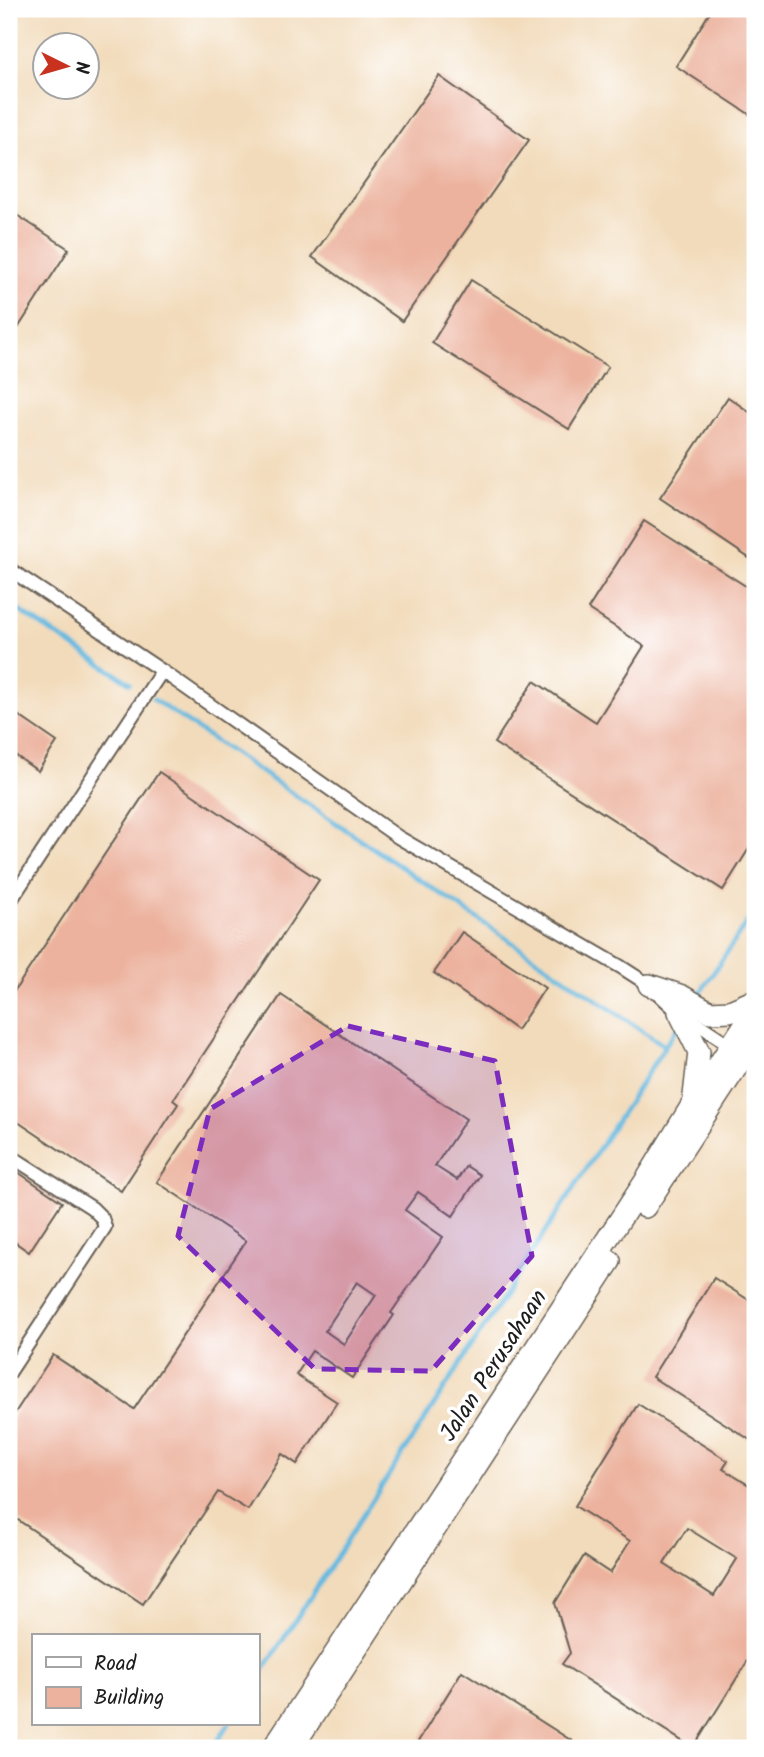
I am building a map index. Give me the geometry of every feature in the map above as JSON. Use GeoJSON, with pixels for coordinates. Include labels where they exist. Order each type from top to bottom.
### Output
{"type":"FeatureCollection","features":[{"type":"Feature","properties":{"kind":"main road"},"geometry":{"type":"LineString","coordinates":[[649,985],[702,1025]]}},
{"type":"Feature","properties":{"kind":"main road"},"geometry":{"type":"LineString","coordinates":[[702,1025],[755,1000]]}},
{"type":"Feature","properties":{"kind":"main road"},"geometry":{"type":"LineString","coordinates":[[678,1005],[702,1025]]}},
{"type":"Feature","properties":{"kind":"main road","name":"Jalan Perusahaan"},"geometry":{"type":"LineString","coordinates":[[292,1748],[743,1047],[755,1009]]}},
{"type":"Feature","properties":{"kind":"main road"},"geometry":{"type":"LineString","coordinates":[[692,1105],[702,1025]]}},
{"type":"Feature","properties":{"kind":"main road","name":"Jalan Perusahaan"},"geometry":{"type":"LineString","coordinates":[[273,1748],[640,1189],[692,1105],[743,1047]]}},
{"type":"Feature","properties":{"kind":"street"},"geometry":{"type":"LineString","coordinates":[[9,569],[162,671],[398,837],[649,985]]}},
{"type":"Feature","properties":{"kind":"street"},"geometry":{"type":"LineString","coordinates":[[9,903],[162,671]]}},
{"type":"Feature","properties":{"kind":"street"},"geometry":{"type":"LineString","coordinates":[[702,1025],[743,1047]]}},
{"type":"Feature","properties":{"kind":"street"},"geometry":{"type":"LineString","coordinates":[[9,1155],[92,1208],[102,1218],[105,1227],[9,1373]]}},
{"type":"Feature","properties":{"kind":"highlighted area"},"geometry":{"type":"Polygon","coordinates":[[[348,1026],[495,1061],[532,1256],[431,1371],[315,1369],[178,1236],[210,1109],[348,1026]]]}},
{"type":"Feature","properties":{"kind":"building"},"geometry":{"type":"Polygon","coordinates":[[[712,9],[755,9],[755,118],[676,66],[712,9]]]}},
{"type":"Feature","properties":{"kind":"building"},"geometry":{"type":"Polygon","coordinates":[[[439,76],[529,140],[402,321],[312,257],[439,76]]]}},
{"type":"Feature","properties":{"kind":"building"},"geometry":{"type":"Polygon","coordinates":[[[9,210],[69,249],[9,342],[9,210]]]}},
{"type":"Feature","properties":{"kind":"building"},"geometry":{"type":"Polygon","coordinates":[[[471,280],[608,367],[569,429],[432,343],[471,280]]]}},
{"type":"Feature","properties":{"kind":"building"},"geometry":{"type":"Polygon","coordinates":[[[728,397],[755,416],[755,562],[660,498],[728,397]]]}},
{"type":"Feature","properties":{"kind":"building"},"geometry":{"type":"Polygon","coordinates":[[[644,521],[755,592],[755,839],[723,890],[494,743],[534,681],[596,722],[644,646],[588,609],[644,521]]]}},
{"type":"Feature","properties":{"kind":"building"},"geometry":{"type":"Polygon","coordinates":[[[9,709],[57,742],[38,771],[9,751],[9,709]]]}},
{"type":"Feature","properties":{"kind":"building"},"geometry":{"type":"Polygon","coordinates":[[[159,772],[319,880],[173,1100],[178,1104],[121,1191],[9,1116],[9,999],[159,772]]]}},
{"type":"Feature","properties":{"kind":"building"},"geometry":{"type":"Polygon","coordinates":[[[462,932],[545,988],[517,1030],[434,973],[462,932]]]}},
{"type":"Feature","properties":{"kind":"building"},"geometry":{"type":"Polygon","coordinates":[[[281,995],[466,1119],[435,1166],[457,1180],[466,1166],[480,1175],[453,1216],[418,1192],[405,1210],[443,1237],[391,1313],[394,1315],[352,1378],[312,1351],[296,1375],[337,1402],[297,1464],[282,1454],[248,1510],[218,1492],[143,1604],[9,1514],[9,1422],[53,1355],[134,1409],[246,1241],[157,1182],[281,995]],[[357,1282],[325,1331],[344,1344],[376,1295],[357,1282]]]}},
{"type":"Feature","properties":{"kind":"building"},"geometry":{"type":"Polygon","coordinates":[[[9,1166],[62,1202],[29,1252],[9,1238],[9,1166]]]}},
{"type":"Feature","properties":{"kind":"building"},"geometry":{"type":"Polygon","coordinates":[[[714,1278],[755,1304],[755,1443],[652,1377],[714,1278]]]}},
{"type":"Feature","properties":{"kind":"building"},"geometry":{"type":"Polygon","coordinates":[[[638,1404],[728,1461],[723,1469],[755,1489],[755,1649],[693,1748],[562,1664],[570,1653],[555,1603],[584,1556],[610,1573],[630,1541],[575,1506],[638,1404]],[[687,1528],[664,1564],[714,1596],[737,1559],[687,1528]]]}},
{"type":"Feature","properties":{"kind":"building"},"geometry":{"type":"Polygon","coordinates":[[[462,1671],[583,1748],[414,1748],[462,1671]]]}},
{"type":"Feature","properties":{"kind":"waterway"},"geometry":{"type":"LineString","coordinates":[[9,604],[130,683]]}},
{"type":"Feature","properties":{"kind":"waterway"},"geometry":{"type":"LineString","coordinates":[[153,699],[665,1046],[259,1677]]}},
{"type":"Feature","properties":{"kind":"waterway"},"geometry":{"type":"LineString","coordinates":[[698,996],[755,910]]}},
{"type":"Feature","properties":{"kind":"waterway"},"geometry":{"type":"LineString","coordinates":[[665,1046],[678,1027]]}},
{"type":"Feature","properties":{"kind":"waterway"},"geometry":{"type":"LineString","coordinates":[[213,1748],[228,1726]]}}]}
